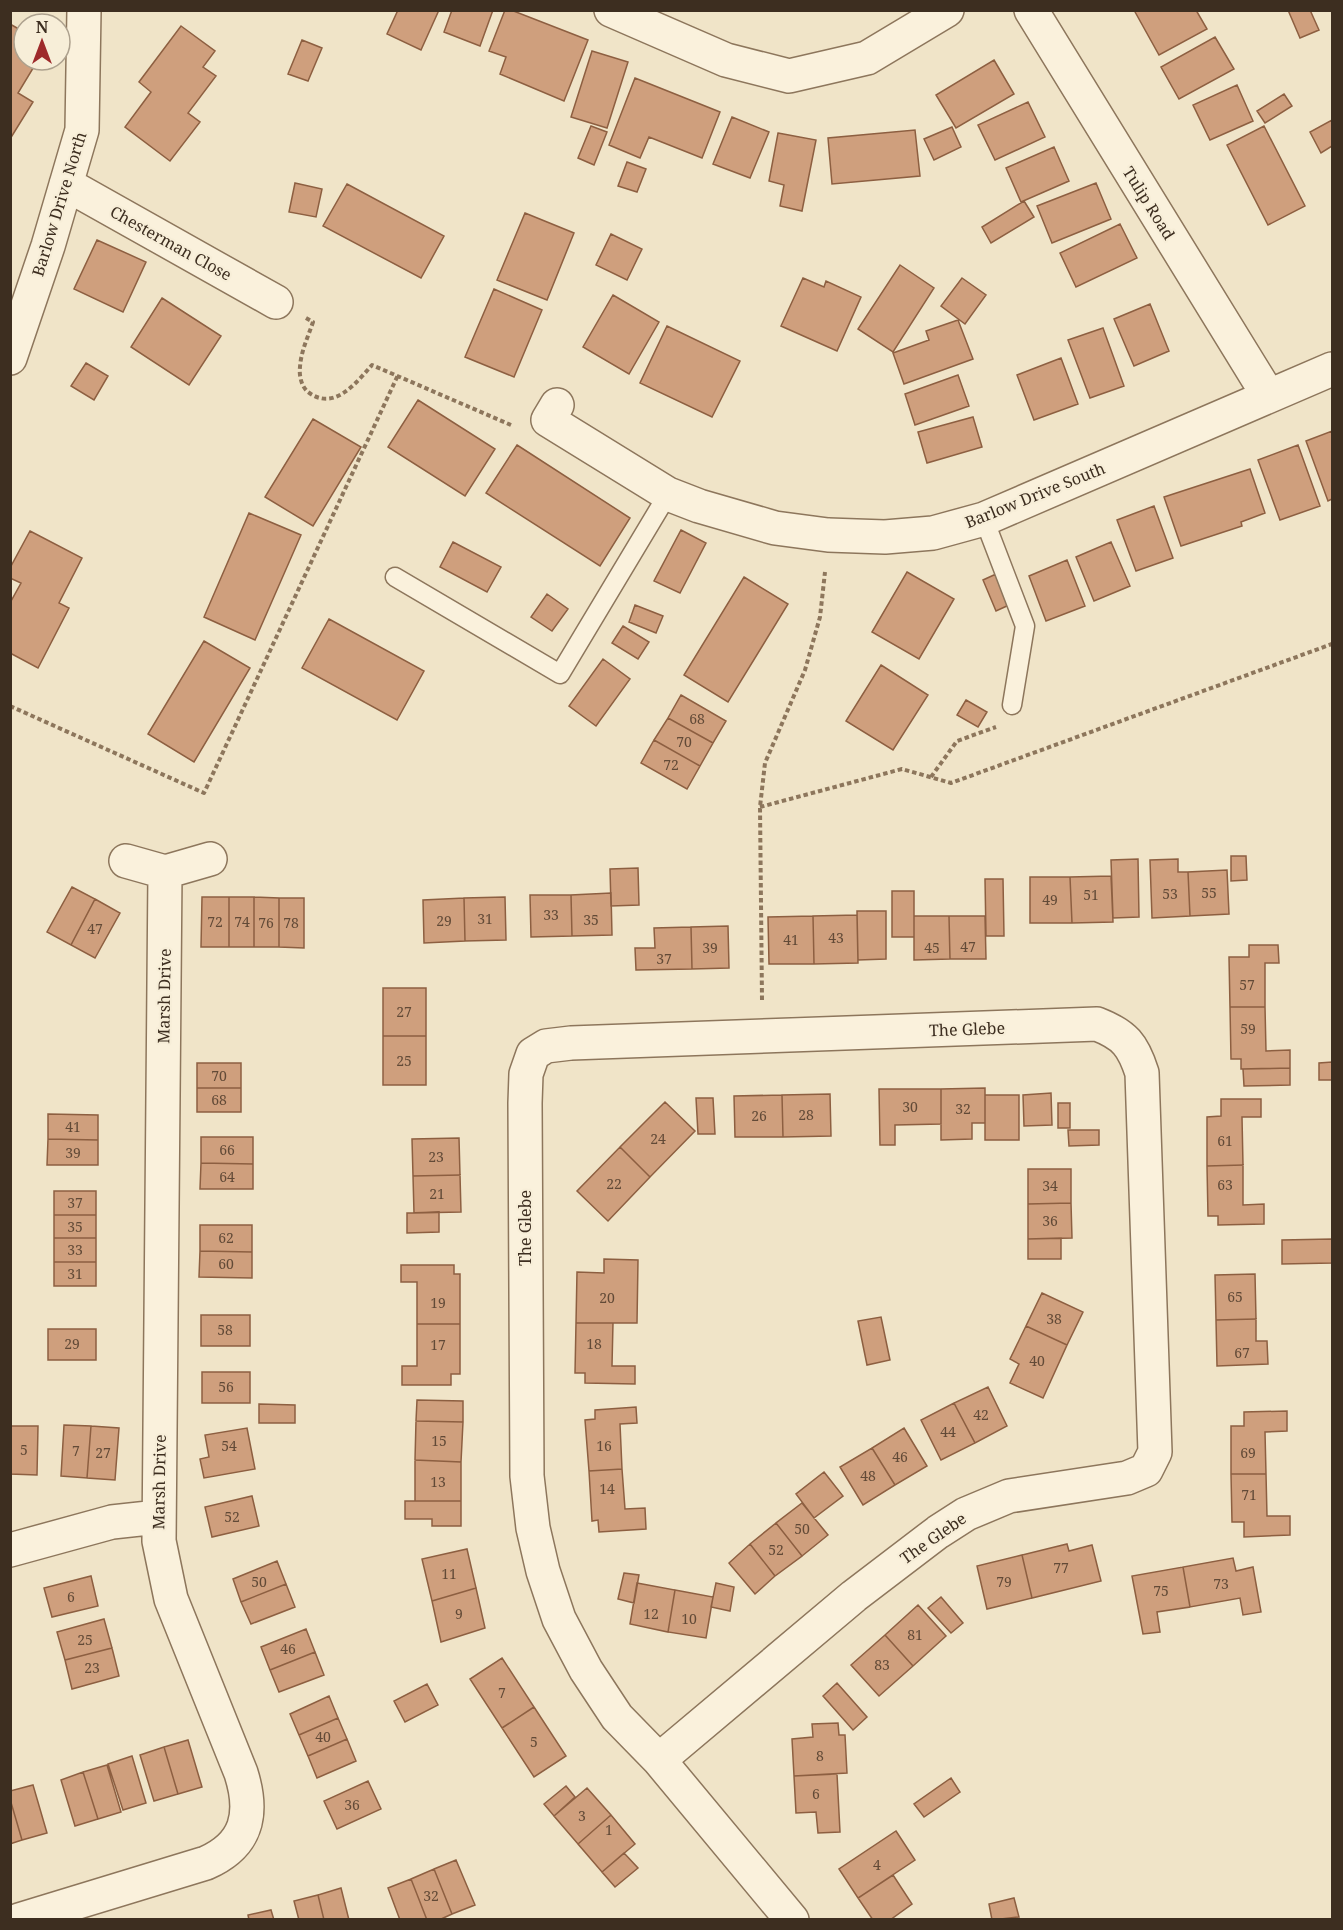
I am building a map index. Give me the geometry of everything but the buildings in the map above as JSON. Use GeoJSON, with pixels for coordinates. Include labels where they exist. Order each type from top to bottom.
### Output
{"type":"FeatureCollection","features":[{"type":"Feature","properties":{"kind":"street","name":"Barlow Drive North"},"geometry":{"type":"LineString","coordinates":[[10,358],[82,130],[84,10]]}},
{"type":"Feature","properties":{"kind":"street"},"geometry":{"type":"LineString","coordinates":[[611,10],[726,60],[789,76],[867,58],[947,10]]}},
{"type":"Feature","properties":{"kind":"street","name":"Tulip Road"},"geometry":{"type":"LineString","coordinates":[[1031,10],[1268,395]]}},
{"type":"Feature","properties":{"kind":"street","name":"Chesterman Close"},"geometry":{"type":"LineString","coordinates":[[66,184],[276,302]]}},
{"type":"Feature","properties":{"kind":"street","name":"Barlow Drive South"},"geometry":{"type":"LineString","coordinates":[[553,412],[668,494],[699,506],[775,528],[885,537],[933,533],[984,519],[1332,369]]}},
{"type":"Feature","properties":{"kind":"street"},"geometry":{"type":"LineString","coordinates":[[126,861],[165,872],[210,859]]}},
{"type":"Feature","properties":{"kind":"street","name":"Marsh Drive"},"geometry":{"type":"LineString","coordinates":[[19,1920],[206,1863],[223,1854],[236,1842],[244,1826],[247,1808],[245,1787],[171,1599],[161,1556],[158,1517],[165,872]]}},
{"type":"Feature","properties":{"kind":"street","name":"The Glebe"},"geometry":{"type":"LineString","coordinates":[[659,1760],[854,1596],[938,1532],[966,1514],[1009,1496],[1127,1478],[1146,1470],[1155,1452],[1142,1073],[1136,1055],[1126,1040],[1113,1030],[1097,1024],[571,1043],[546,1046],[533,1054],[526,1074],[525,1114],[527,1476],[533,1528],[543,1571],[559,1619],[586,1670],[617,1717],[659,1760],[792,1920]]}},
{"type":"Feature","properties":{"kind":"street"},"geometry":{"type":"LineString","coordinates":[[10,1550],[112,1522],[158,1517]]}},
{"type":"Feature","properties":{"kind":"lane"},"geometry":{"type":"LineString","coordinates":[[395,577],[560,674],[668,494]]}},
{"type":"Feature","properties":{"kind":"lane"},"geometry":{"type":"LineString","coordinates":[[984,519],[1025,626],[1012,705]]}},
{"type":"Feature","properties":{"kind":"path"},"geometry":{"type":"LineString","coordinates":[[276,302],[313,322],[299,367],[304,389],[314,397],[327,399],[339,396],[351,389],[372,365],[487,413],[535,436],[553,412]]}},
{"type":"Feature","properties":{"kind":"path"},"geometry":{"type":"LineString","coordinates":[[10,706],[204,793],[398,375]]}},
{"type":"Feature","properties":{"kind":"path"},"geometry":{"type":"LineString","coordinates":[[762,1037],[760,807],[765,763],[805,670],[820,616],[828,534]]}},
{"type":"Feature","properties":{"kind":"path"},"geometry":{"type":"LineString","coordinates":[[760,807],[902,769],[951,783],[1332,644]]}},
{"type":"Feature","properties":{"kind":"path"},"geometry":{"type":"LineString","coordinates":[[930,777],[957,741],[1009,723],[1012,705]]}}]}
